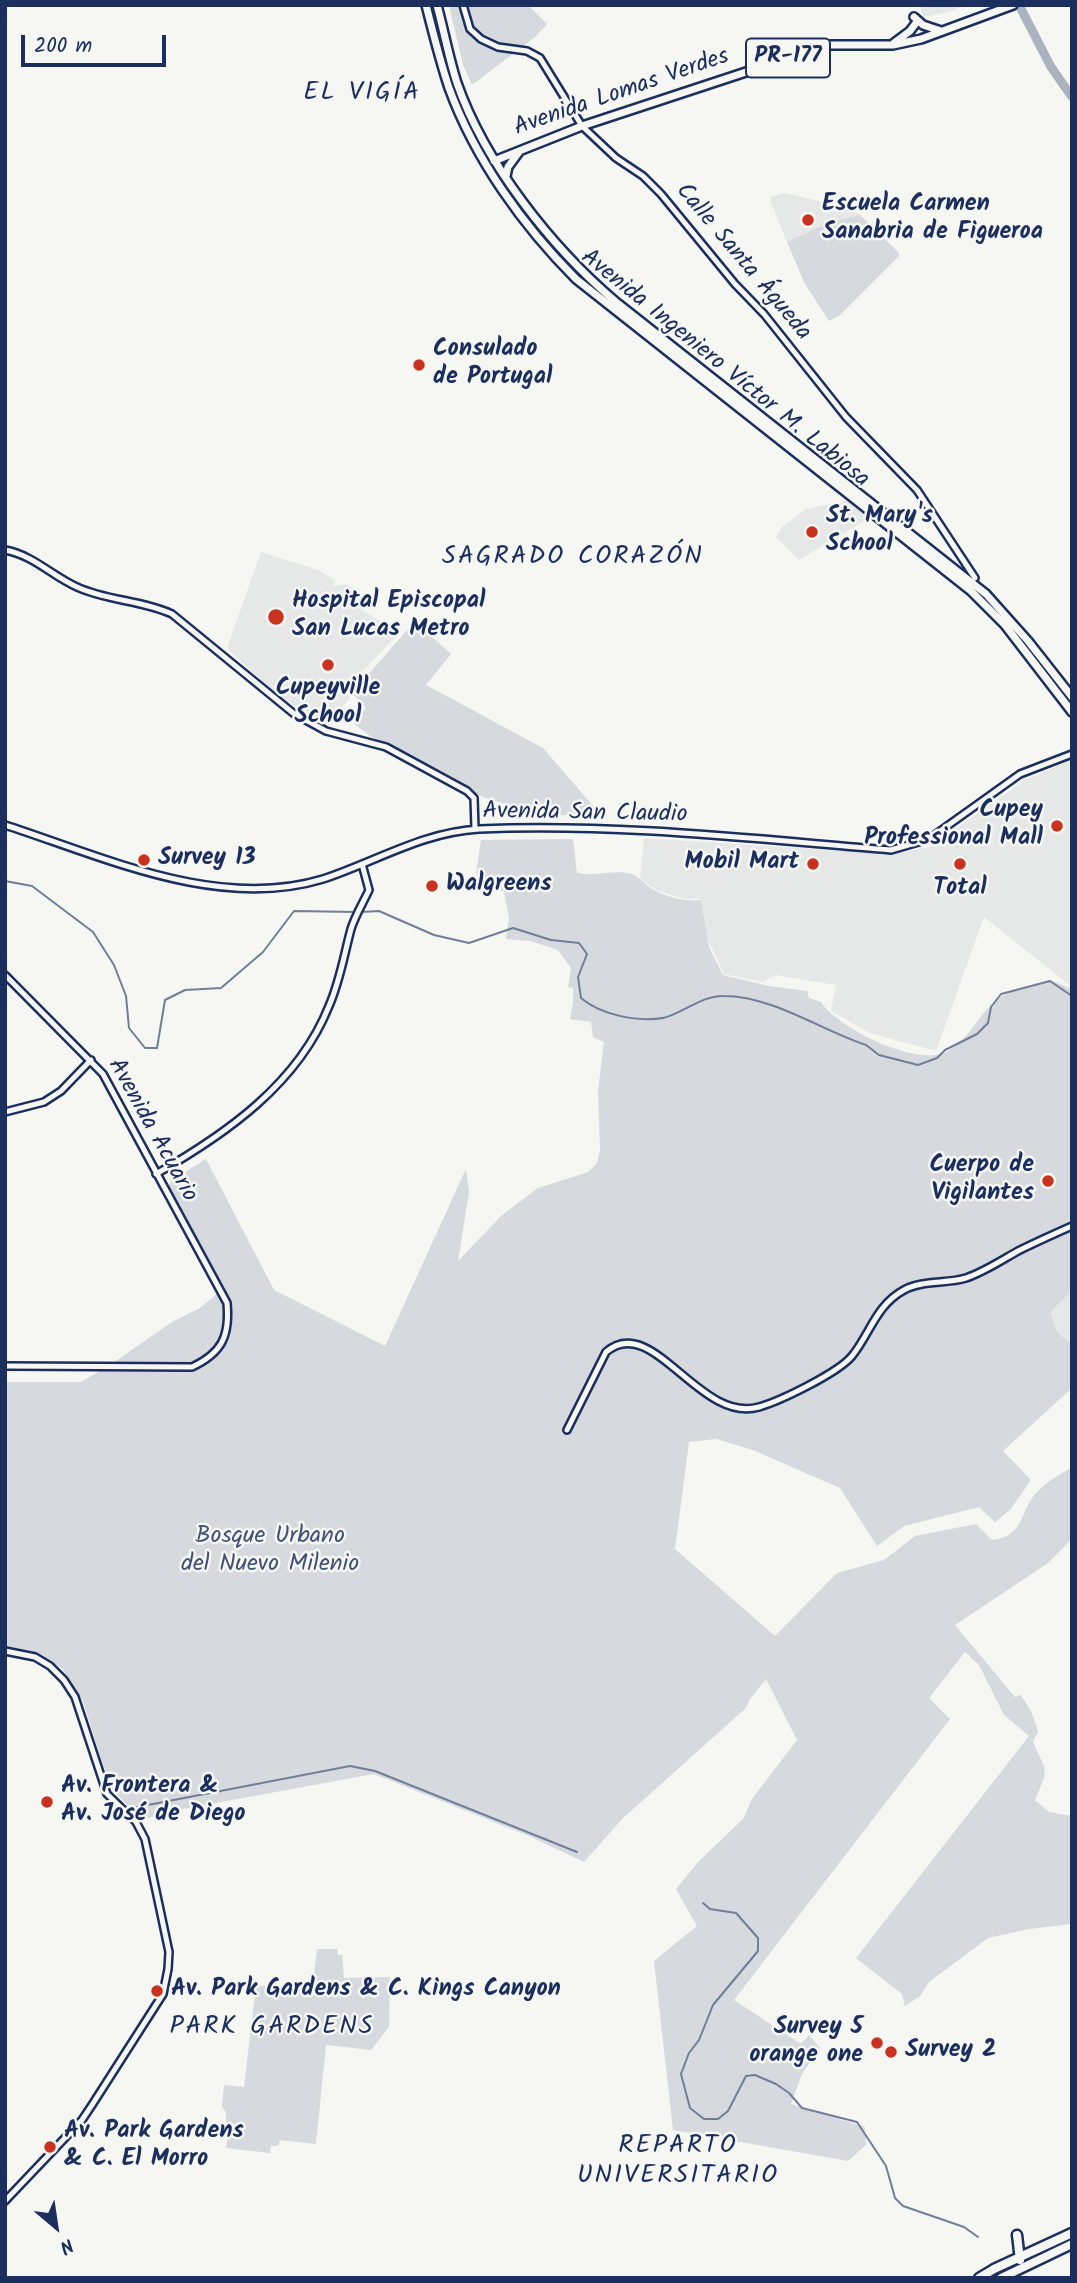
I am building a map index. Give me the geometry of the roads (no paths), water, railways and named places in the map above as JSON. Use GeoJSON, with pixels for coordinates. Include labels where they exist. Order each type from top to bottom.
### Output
{"type":"FeatureCollection","features":[{"type":"Feature","properties":{"kind":"highway"},"geometry":{"type":"LineString","coordinates":[[979,2278],[1072,2233]]}},
{"type":"Feature","properties":{"kind":"highway"},"geometry":{"type":"LineString","coordinates":[[999,2278],[1000,2274],[1019,2264],[1017,2235]]}},
{"type":"Feature","properties":{"kind":"highway"},"geometry":{"type":"LineString","coordinates":[[999,2278],[1072,2244]]}},
{"type":"Feature","properties":{"kind":"main road","name":"Avenida Ingeniero Víctor M. Labiosa"},"geometry":{"type":"LineString","coordinates":[[426,5],[450,89],[487,163],[505,193],[537,236],[576,279],[971,591],[1005,625],[1072,712]]}},
{"type":"Feature","properties":{"kind":"main road","name":"Avenida Ingeniero Víctor M. Labiosa"},"geometry":{"type":"LineString","coordinates":[[437,5],[458,83],[486,144],[551,239],[595,284],[986,594],[1028,641],[1071,696]]}},
{"type":"Feature","properties":{"kind":"main road","name":"Avenida Lomas Verdes"},"geometry":{"type":"LineString","coordinates":[[487,163],[582,126],[828,45],[889,46],[946,31],[1013,5]]}},
{"type":"Feature","properties":{"kind":"main road"},"geometry":{"type":"LineString","coordinates":[[889,46],[901,39],[915,20],[930,28],[946,31]]}},
{"type":"Feature","properties":{"kind":"main road"},"geometry":{"type":"LineString","coordinates":[[486,144],[503,152],[519,150]]}},
{"type":"Feature","properties":{"kind":"main road"},"geometry":{"type":"LineString","coordinates":[[506,176],[519,150]]}},
{"type":"Feature","properties":{"kind":"street","name":"Calle Santa Águeda"},"geometry":{"type":"LineString","coordinates":[[463,5],[470,29],[481,38],[498,47],[527,51],[540,58],[582,126],[661,194],[735,284],[764,314],[846,417],[918,491],[975,578]]}},
{"type":"Feature","properties":{"kind":"street"},"geometry":{"type":"LineString","coordinates":[[5,550],[20,553],[76,587],[159,608],[172,614],[239,667],[264,691],[314,726],[386,747],[467,791],[474,798],[475,830]]}},
{"type":"Feature","properties":{"kind":"street","name":"Avenida San Claudio"},"geometry":{"type":"LineString","coordinates":[[5,825],[200,886],[249,889],[291,887],[323,879],[427,838],[475,830],[590,828],[891,850],[916,845],[929,839],[1020,774],[1072,754]]}},
{"type":"Feature","properties":{"kind":"street"},"geometry":{"type":"LineString","coordinates":[[156,1174],[205,1146],[240,1119],[268,1094],[294,1065],[317,1032],[340,979],[351,927],[369,890],[362,864]]}},
{"type":"Feature","properties":{"kind":"street","name":"Avenida Acuario"},"geometry":{"type":"LineString","coordinates":[[5,975],[103,1074],[227,1303],[228,1320],[224,1340],[206,1361],[192,1367],[5,1366]]}},
{"type":"Feature","properties":{"kind":"street"},"geometry":{"type":"LineString","coordinates":[[5,1112],[44,1102],[61,1091],[91,1060]]}},
{"type":"Feature","properties":{"kind":"street"},"geometry":{"type":"LineString","coordinates":[[567,1430],[606,1352],[613,1346],[631,1342],[640,1344],[717,1402],[737,1410],[774,1403],[840,1367],[851,1358],[880,1309],[904,1290],[922,1284],[969,1277],[1072,1226]]}},
{"type":"Feature","properties":{"kind":"street"},"geometry":{"type":"LineString","coordinates":[[5,1651],[35,1657],[50,1666],[75,1696],[107,1794],[141,1828],[169,1952],[169,1969],[163,1993],[82,2120],[5,2201]]}},
{"type":"Feature","properties":{"kind":"waterway"},"geometry":{"type":"LineString","coordinates":[[1019,5],[1051,67],[1072,97]]}},
{"type":"Feature","properties":{"kind":"waterway"},"geometry":{"type":"LineString","coordinates":[[5,881],[32,886],[93,932],[114,965],[126,996],[129,1028],[145,1048],[157,1048],[165,1000],[185,990],[221,988],[263,952],[294,911],[356,912]]}},
{"type":"Feature","properties":{"kind":"waterway"},"geometry":{"type":"LineString","coordinates":[[361,912],[379,911],[434,935],[469,943],[513,928],[551,940],[579,943],[587,954],[578,977],[581,998],[609,1013],[642,1019],[663,1018],[708,999],[742,997],[796,1015],[866,1045],[879,1055],[918,1065],[937,1058],[945,1050],[977,1034],[988,1023],[991,1007],[1001,994],[1050,981],[1072,996]]}},
{"type":"Feature","properties":{"kind":"waterway"},"geometry":{"type":"LineString","coordinates":[[127,1809],[350,1766],[375,1771],[577,1852]]}},
{"type":"Feature","properties":{"kind":"waterway"},"geometry":{"type":"LineString","coordinates":[[106,1815],[121,1811]]}},
{"type":"Feature","properties":{"kind":"waterway"},"geometry":{"type":"LineString","coordinates":[[703,1903],[710,1909],[736,1913],[758,1938],[758,1951],[713,2005],[699,2040],[689,2053],[681,2074],[690,2108],[704,2119],[718,2119],[728,2111],[746,2076],[755,2075],[776,2084],[789,2093],[802,2108],[857,2122],[886,2166],[895,2198],[903,2206],[964,2227],[978,2237]]}},
{"type":"Feature","properties":{"kind":"place","name":"Escuela Carmen Sanabria de Figueroa"},"geometry":{"type":"Point","coordinates":[808,220]}},
{"type":"Feature","properties":{"kind":"place","name":"Consulado de Portugal"},"geometry":{"type":"Point","coordinates":[419,365]}},
{"type":"Feature","properties":{"kind":"place","name":"St. Mary's School"},"geometry":{"type":"Point","coordinates":[812,532]}},
{"type":"Feature","properties":{"kind":"place","name":"Hospital Episcopal San Lucas Metro"},"geometry":{"type":"Point","coordinates":[276,617]}},
{"type":"Feature","properties":{"kind":"place","name":"Cupeyville School"},"geometry":{"type":"Point","coordinates":[328,665]}},
{"type":"Feature","properties":{"kind":"place","name":"Cupey Professional Mall"},"geometry":{"type":"Point","coordinates":[1057,826]}},
{"type":"Feature","properties":{"kind":"place","name":"Survey 13"},"geometry":{"type":"Point","coordinates":[144,860]}},
{"type":"Feature","properties":{"kind":"place","name":"Mobil Mart"},"geometry":{"type":"Point","coordinates":[813,864]}},
{"type":"Feature","properties":{"kind":"place","name":"Total"},"geometry":{"type":"Point","coordinates":[960,864]}},
{"type":"Feature","properties":{"kind":"place","name":"Walgreens"},"geometry":{"type":"Point","coordinates":[432,886]}},
{"type":"Feature","properties":{"kind":"place","name":"Cuerpo de Vigilantes"},"geometry":{"type":"Point","coordinates":[1048,1181]}},
{"type":"Feature","properties":{"kind":"place","name":"Av. Frontera & Av. José de Diego"},"geometry":{"type":"Point","coordinates":[47,1802]}},
{"type":"Feature","properties":{"kind":"place","name":"Av. Park Gardens & C. Kings Canyon"},"geometry":{"type":"Point","coordinates":[157,1991]}},
{"type":"Feature","properties":{"kind":"place","name":"Survey 5 orange one"},"geometry":{"type":"Point","coordinates":[877,2043]}},
{"type":"Feature","properties":{"kind":"place","name":"Survey 2"},"geometry":{"type":"Point","coordinates":[891,2052]}},
{"type":"Feature","properties":{"kind":"place","name":"Av. Park Gardens & C. El Morro"},"geometry":{"type":"Point","coordinates":[50,2147]}},
{"type":"Feature","properties":{"kind":"district","name":"EL VIGÍA"},"geometry":{"type":"Point","coordinates":[362,95]}},
{"type":"Feature","properties":{"kind":"district","name":"SAGRADO CORAZÓN"},"geometry":{"type":"Point","coordinates":[573,559]}},
{"type":"Feature","properties":{"kind":"district","name":"PARK GARDENS"},"geometry":{"type":"Point","coordinates":[272,2029]}},
{"type":"Feature","properties":{"kind":"district","name":"REPARTO UNIVERSITARIO"},"geometry":{"type":"Point","coordinates":[678,2163]}},
{"type":"Feature","properties":{"kind":"park label","name":"Bosque Urbano del Nuevo Milenio"},"geometry":{"type":"Point","coordinates":[270,1552]}}]}
